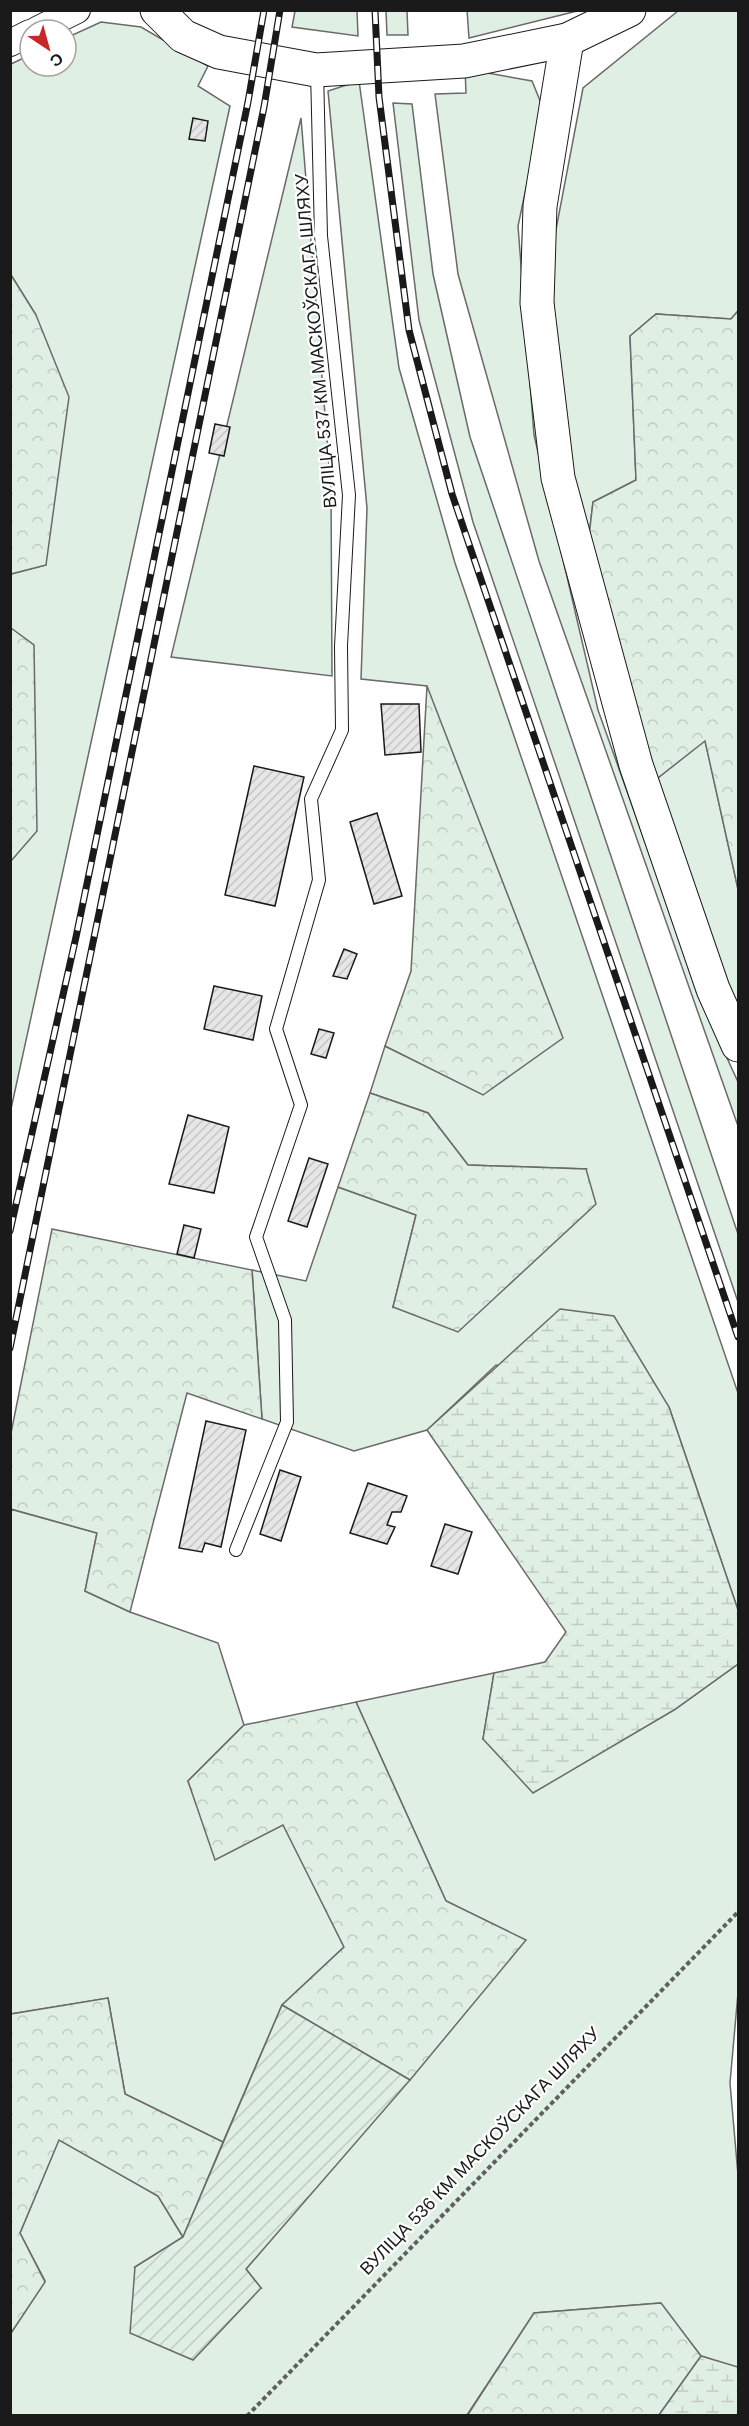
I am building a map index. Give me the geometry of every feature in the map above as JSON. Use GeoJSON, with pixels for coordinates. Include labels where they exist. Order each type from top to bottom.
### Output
{"type":"FeatureCollection","features":[{"type":"Feature","properties":{"kind":"street"},"geometry":{"type":"LineString","coordinates":[[61,18],[77,10]]}},
{"type":"Feature","properties":{"kind":"street"},"geometry":{"type":"LineString","coordinates":[[157,10],[183,36],[219,52],[316,70],[464,61],[567,40],[629,10]]}},
{"type":"Feature","properties":{"kind":"street"},"geometry":{"type":"LineString","coordinates":[[567,40],[540,206],[537,303],[558,478],[636,765],[713,989],[738,1046]]}},
{"type":"Feature","properties":{"kind":"lane","name":"ВУЛІЦА 537 КМ МАСКОЎСКАГА ШЛЯХУ"},"geometry":{"type":"LineString","coordinates":[[236,1550],[287,1422],[285,1320],[256,1237],[301,1105],[276,1029],[319,880],[311,799],[342,730],[341,646],[349,495],[321,236],[316,70]]}},
{"type":"Feature","properties":{"kind":"path","name":"ВУЛІЦА 536 КМ МАСКОЎСКАГА ШЛЯХУ"},"geometry":{"type":"LineString","coordinates":[[247,2415],[738,1912]]}},
{"type":"Feature","properties":{"kind":"green space"},"geometry":{"type":"Polygon","coordinates":[[[467,10],[576,10],[577,11],[469,38],[467,10]]]}},
{"type":"Feature","properties":{"kind":"green space"},"geometry":{"type":"Polygon","coordinates":[[[295,11],[357,11],[358,36],[292,27],[295,11]]]}},
{"type":"Feature","properties":{"kind":"green space"},"geometry":{"type":"Polygon","coordinates":[[[386,11],[407,11],[408,35],[387,35],[386,11]]]}},
{"type":"Feature","properties":{"kind":"green space"},"geometry":{"type":"Polygon","coordinates":[[[678,11],[738,11],[738,311],[731,319],[656,314],[630,336],[636,480],[593,502],[589,536],[566,455],[550,261],[583,88],[678,11]]]}},
{"type":"Feature","properties":{"kind":"green space"},"geometry":{"type":"Polygon","coordinates":[[[101,22],[141,27],[208,66],[198,86],[230,106],[11,1109],[11,574],[46,565],[36,315],[11,275],[11,64],[18,61],[18,78],[78,78],[78,33],[101,22]]]}},
{"type":"Feature","properties":{"kind":"green space"},"geometry":{"type":"Polygon","coordinates":[[[465,69],[532,81],[543,108],[518,226],[534,435],[598,710],[705,1010],[738,1082],[738,1126],[539,561],[458,274],[435,94],[466,93],[465,69]]]}},
{"type":"Feature","properties":{"kind":"green space"},"geometry":{"type":"Polygon","coordinates":[[[359,81],[399,368],[455,563],[738,1393],[738,1610],[669,1407],[496,1365],[427,1430],[354,1451],[262,1419],[252,1270],[306,1281],[338,1187],[416,1215],[393,1307],[586,1169],[468,1165],[428,1113],[370,1093],[385,1046],[483,1094],[427,686],[361,679],[367,508],[328,91],[359,81]]]}},
{"type":"Feature","properties":{"kind":"green space"},"geometry":{"type":"Polygon","coordinates":[[[393,103],[412,104],[433,274],[470,437],[738,1234],[738,1302],[473,522],[419,320],[393,103]]]}},
{"type":"Feature","properties":{"kind":"green space"},"geometry":{"type":"Polygon","coordinates":[[[301,118],[331,488],[332,676],[171,657],[301,118]]]}},
{"type":"Feature","properties":{"kind":"green space"},"geometry":{"type":"Polygon","coordinates":[[[11,275],[36,315],[69,397],[46,565],[11,574],[11,275]]]}},
{"type":"Feature","properties":{"kind":"green space"},"geometry":{"type":"Polygon","coordinates":[[[738,311],[738,889],[705,741],[654,781],[589,536],[593,502],[636,480],[630,336],[656,314],[731,319],[738,311]]]}},
{"type":"Feature","properties":{"kind":"green space"},"geometry":{"type":"Polygon","coordinates":[[[11,628],[34,645],[37,831],[11,861],[11,628]]]}},
{"type":"Feature","properties":{"kind":"green space"},"geometry":{"type":"Polygon","coordinates":[[[427,686],[563,1038],[483,1095],[385,1046],[411,971],[427,686]]]}},
{"type":"Feature","properties":{"kind":"green space"},"geometry":{"type":"Polygon","coordinates":[[[705,740],[738,889],[738,1009],[716,964],[654,781],[705,740]]]}},
{"type":"Feature","properties":{"kind":"green space"},"geometry":{"type":"Polygon","coordinates":[[[370,1093],[428,1113],[468,1165],[586,1169],[596,1204],[458,1332],[393,1307],[416,1215],[338,1187],[370,1093]]]}},
{"type":"Feature","properties":{"kind":"green space"},"geometry":{"type":"Polygon","coordinates":[[[52,1229],[252,1270],[262,1419],[187,1393],[130,1612],[85,1591],[97,1533],[11,1509],[11,1433],[52,1229]]]}},
{"type":"Feature","properties":{"kind":"green space"},"geometry":{"type":"Polygon","coordinates":[[[560,1309],[614,1316],[669,1407],[738,1610],[738,1664],[674,1710],[533,1793],[483,1739],[494,1673],[545,1662],[566,1632],[427,1430],[560,1309]]]}},
{"type":"Feature","properties":{"kind":"green space"},"geometry":{"type":"Polygon","coordinates":[[[10,1509],[97,1533],[85,1591],[130,1612],[218,1643],[244,1725],[188,1781],[216,1859],[283,1824],[344,1947],[282,2005],[223,2142],[125,2094],[108,1998],[11,2014],[10,1509]]]}},
{"type":"Feature","properties":{"kind":"green space"},"geometry":{"type":"Polygon","coordinates":[[[738,1664],[738,1993],[730,2083],[738,2175],[738,2368],[701,2356],[660,2303],[534,2313],[467,2415],[11,2416],[11,2333],[45,2281],[20,2233],[59,2139],[158,2196],[183,2237],[135,2267],[261,2288],[246,2269],[525,1940],[446,1901],[356,1702],[494,1673],[483,1739],[674,1710],[738,1664]]]}},
{"type":"Feature","properties":{"kind":"green space"},"geometry":{"type":"Polygon","coordinates":[[[356,1702],[446,1901],[526,1940],[410,2080],[282,2005],[344,1947],[283,1825],[215,1860],[188,1781],[244,1725],[356,1702]]]}},
{"type":"Feature","properties":{"kind":"green space"},"geometry":{"type":"Polygon","coordinates":[[[108,1998],[125,2094],[223,2142],[183,2237],[158,2196],[59,2140],[20,2233],[45,2282],[11,2333],[11,2014],[108,1998]]]}},
{"type":"Feature","properties":{"kind":"green space"},"geometry":{"type":"Polygon","coordinates":[[[282,2005],[410,2080],[246,2269],[261,2288],[193,2360],[130,2333],[135,2267],[183,2237],[282,2005]]]}},
{"type":"Feature","properties":{"kind":"green space"},"geometry":{"type":"Polygon","coordinates":[[[661,2303],[701,2356],[659,2415],[467,2416],[534,2313],[661,2303]]]}},
{"type":"Feature","properties":{"kind":"green space"},"geometry":{"type":"Polygon","coordinates":[[[701,2356],[738,2367],[738,2415],[659,2415],[701,2356]]]}},
{"type":"Feature","properties":{"kind":"building"},"geometry":{"type":"Polygon","coordinates":[[[193,118],[208,121],[205,141],[189,139],[193,118]]]}},
{"type":"Feature","properties":{"kind":"building"},"geometry":{"type":"Polygon","coordinates":[[[215,424],[230,427],[224,456],[209,453],[215,424]]]}},
{"type":"Feature","properties":{"kind":"building"},"geometry":{"type":"Polygon","coordinates":[[[381,704],[419,704],[421,752],[385,755],[381,704]]]}},
{"type":"Feature","properties":{"kind":"building"},"geometry":{"type":"Polygon","coordinates":[[[254,766],[304,777],[275,906],[225,895],[254,766]]]}},
{"type":"Feature","properties":{"kind":"building"},"geometry":{"type":"Polygon","coordinates":[[[377,813],[402,896],[374,904],[350,822],[377,813]]]}},
{"type":"Feature","properties":{"kind":"building"},"geometry":{"type":"Polygon","coordinates":[[[344,949],[357,954],[347,979],[333,976],[344,949]]]}},
{"type":"Feature","properties":{"kind":"building"},"geometry":{"type":"Polygon","coordinates":[[[214,986],[262,996],[253,1040],[204,1029],[214,986]]]}},
{"type":"Feature","properties":{"kind":"building"},"geometry":{"type":"Polygon","coordinates":[[[319,1029],[334,1033],[326,1058],[311,1054],[319,1029]]]}},
{"type":"Feature","properties":{"kind":"building"},"geometry":{"type":"Polygon","coordinates":[[[188,1115],[229,1127],[214,1193],[169,1184],[188,1115]]]}},
{"type":"Feature","properties":{"kind":"building"},"geometry":{"type":"Polygon","coordinates":[[[309,1158],[328,1164],[307,1227],[288,1221],[309,1158]]]}},
{"type":"Feature","properties":{"kind":"building"},"geometry":{"type":"Polygon","coordinates":[[[184,1225],[201,1229],[194,1258],[177,1254],[184,1225]]]}},
{"type":"Feature","properties":{"kind":"building"},"geometry":{"type":"Polygon","coordinates":[[[206,1421],[246,1430],[221,1547],[205,1543],[202,1552],[179,1548],[206,1421]]]}},
{"type":"Feature","properties":{"kind":"building"},"geometry":{"type":"Polygon","coordinates":[[[280,1470],[301,1477],[281,1541],[260,1534],[280,1470]]]}},
{"type":"Feature","properties":{"kind":"building"},"geometry":{"type":"Polygon","coordinates":[[[368,1483],[407,1496],[401,1512],[392,1512],[387,1525],[395,1527],[387,1544],[350,1533],[368,1483]]]}},
{"type":"Feature","properties":{"kind":"building"},"geometry":{"type":"Polygon","coordinates":[[[445,1524],[472,1532],[458,1574],[431,1566],[445,1524]]]}},
{"type":"Feature","properties":{"kind":"railway"},"geometry":{"type":"LineString","coordinates":[[10,1231],[76,937],[248,102],[264,10]]}},
{"type":"Feature","properties":{"kind":"railway"},"geometry":{"type":"LineString","coordinates":[[10,1348],[264,107],[280,10]]}},
{"type":"Feature","properties":{"kind":"railway"},"geometry":{"type":"LineString","coordinates":[[375,10],[379,97],[409,330],[452,494],[738,1337]]}}]}
